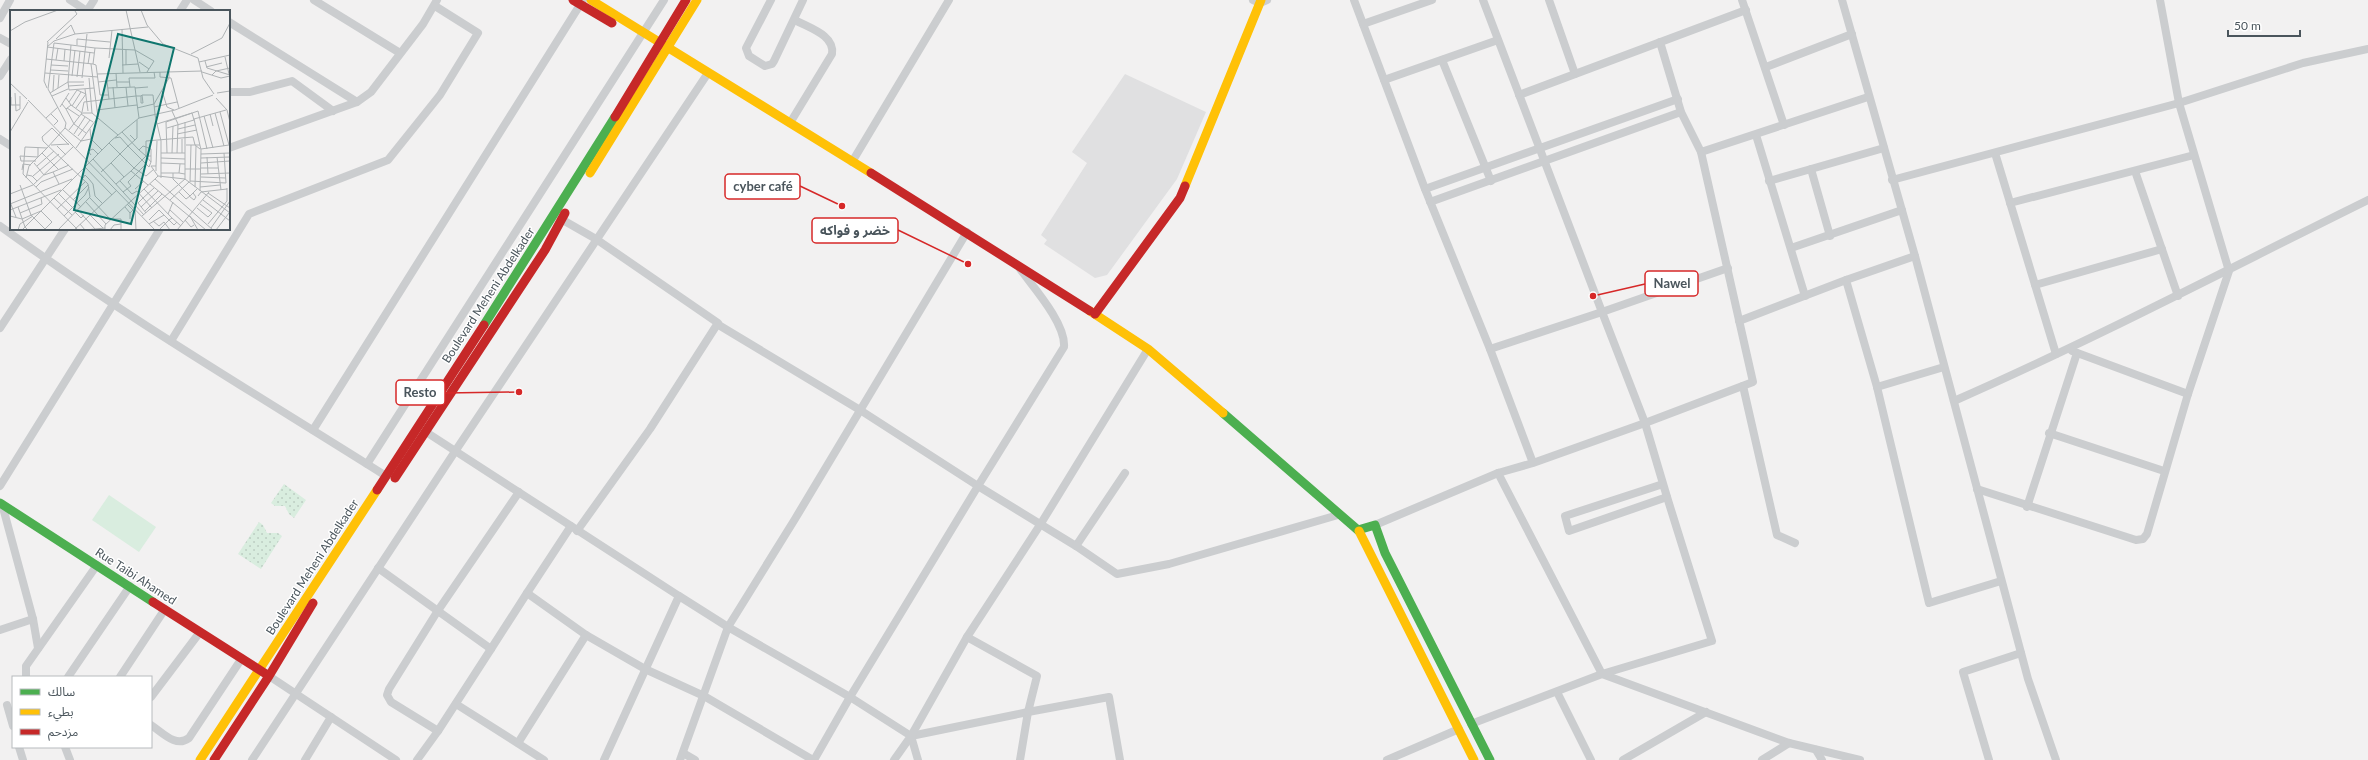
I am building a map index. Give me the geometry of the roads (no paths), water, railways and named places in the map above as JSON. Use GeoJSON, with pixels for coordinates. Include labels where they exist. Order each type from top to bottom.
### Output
{"type":"FeatureCollection","features":[{"type":"Feature","properties":{"kind":"main road"},"geometry":{"type":"LineString","coordinates":[[591,0],[641,36]]}},
{"type":"Feature","properties":{"kind":"main road","name":"Boulevard Meheni Abdelkader"},"geometry":{"type":"LineString","coordinates":[[200,760],[386,476],[555,213],[686,0]]}},
{"type":"Feature","properties":{"kind":"main road","name":"Boulevard Meheni Abdelkader"},"geometry":{"type":"LineString","coordinates":[[214,760],[269,676],[327,580],[545,250],[561,219],[697,0]]}},
{"type":"Feature","properties":{"kind":"main road"},"geometry":{"type":"LineString","coordinates":[[579,1],[685,59],[790,123],[1014,261],[1148,350],[1338,515],[1358,530],[1474,760]]}},
{"type":"Feature","properties":{"kind":"main road"},"geometry":{"type":"LineString","coordinates":[[1095,314],[1180,198],[1260,1]]}},
{"type":"Feature","properties":{"kind":"main road","name":"Rue Taibi Ahamed"},"geometry":{"type":"LineString","coordinates":[[1,503],[269,676]]}},
{"type":"Feature","properties":{"kind":"main road"},"geometry":{"type":"LineString","coordinates":[[1358,530],[1375,525],[1384,553],[1490,760]]}},
{"type":"Feature","properties":{"kind":"street"},"geometry":{"type":"LineString","coordinates":[[0,18],[10,0]]}},
{"type":"Feature","properties":{"kind":"street"},"geometry":{"type":"LineString","coordinates":[[70,0],[85,10]]}},
{"type":"Feature","properties":{"kind":"street"},"geometry":{"type":"LineString","coordinates":[[88,10],[94,0]]}},
{"type":"Feature","properties":{"kind":"street"},"geometry":{"type":"LineString","coordinates":[[181,10],[187,0]]}},
{"type":"Feature","properties":{"kind":"street"},"geometry":{"type":"LineString","coordinates":[[194,0],[209,10]]}},
{"type":"Feature","properties":{"kind":"street"},"geometry":{"type":"LineString","coordinates":[[314,0],[400,53]]}},
{"type":"Feature","properties":{"kind":"street"},"geometry":{"type":"LineString","coordinates":[[367,464],[664,0]]}},
{"type":"Feature","properties":{"kind":"street"},"geometry":{"type":"LineString","coordinates":[[771,0],[747,43],[746,48],[748,56],[765,66],[772,64],[795,20],[803,0]]}},
{"type":"Feature","properties":{"kind":"street"},"geometry":{"type":"LineString","coordinates":[[852,162],[949,0]]}},
{"type":"Feature","properties":{"kind":"street"},"geometry":{"type":"LineString","coordinates":[[1354,0],[1430,202],[1490,349],[1533,463]]}},
{"type":"Feature","properties":{"kind":"street"},"geometry":{"type":"LineString","coordinates":[[1364,24],[1432,0]]}},
{"type":"Feature","properties":{"kind":"street"},"geometry":{"type":"LineString","coordinates":[[1471,724],[1602,674],[1712,641],[1645,423],[1546,161],[1483,0]]}},
{"type":"Feature","properties":{"kind":"street"},"geometry":{"type":"LineString","coordinates":[[1549,0],[1575,74]]}},
{"type":"Feature","properties":{"kind":"street"},"geometry":{"type":"LineString","coordinates":[[1742,0],[1766,67],[1784,125]]}},
{"type":"Feature","properties":{"kind":"street"},"geometry":{"type":"LineString","coordinates":[[1842,0],[1868,97],[1915,256],[2021,653],[2056,760]]}},
{"type":"Feature","properties":{"kind":"street"},"geometry":{"type":"LineString","coordinates":[[1977,490],[2027,507],[2136,540],[2143,539],[2147,534],[2164,471],[2228,271],[2179,103],[2160,0]]}},
{"type":"Feature","properties":{"kind":"street"},"geometry":{"type":"LineString","coordinates":[[313,430],[579,1]]}},
{"type":"Feature","properties":{"kind":"street"},"geometry":{"type":"LineString","coordinates":[[171,341],[249,214],[388,160],[440,95],[478,33],[436,3],[371,92],[357,102],[230,148]]}},
{"type":"Feature","properties":{"kind":"street"},"geometry":{"type":"LineString","coordinates":[[1519,95],[1746,10]]}},
{"type":"Feature","properties":{"kind":"street"},"geometry":{"type":"LineString","coordinates":[[790,123],[832,54],[834,47],[829,39],[795,20]]}},
{"type":"Feature","properties":{"kind":"street"},"geometry":{"type":"LineString","coordinates":[[230,23],[357,102]]}},
{"type":"Feature","properties":{"kind":"street"},"geometry":{"type":"LineString","coordinates":[[1766,67],[1852,34]]}},
{"type":"Feature","properties":{"kind":"street"},"geometry":{"type":"LineString","coordinates":[[0,38],[10,43]]}},
{"type":"Feature","properties":{"kind":"street"},"geometry":{"type":"LineString","coordinates":[[1384,80],[1498,40]]}},
{"type":"Feature","properties":{"kind":"street"},"geometry":{"type":"LineString","coordinates":[[1375,525],[1498,473],[1533,463],[1753,382],[1701,152],[1681,112],[1660,42]]}},
{"type":"Feature","properties":{"kind":"street"},"geometry":{"type":"LineString","coordinates":[[1892,180],[2179,103],[2303,63],[2368,49]]}},
{"type":"Feature","properties":{"kind":"street"},"geometry":{"type":"LineString","coordinates":[[1442,60],[1491,181]]}},
{"type":"Feature","properties":{"kind":"street"},"geometry":{"type":"LineString","coordinates":[[0,76],[10,61]]}},
{"type":"Feature","properties":{"kind":"street"},"geometry":{"type":"LineString","coordinates":[[252,760],[596,239],[708,73]]}},
{"type":"Feature","properties":{"kind":"street"},"geometry":{"type":"LineString","coordinates":[[230,92],[250,92],[292,81],[333,111]]}},
{"type":"Feature","properties":{"kind":"street"},"geometry":{"type":"LineString","coordinates":[[1701,152],[1868,97]]}},
{"type":"Feature","properties":{"kind":"street"},"geometry":{"type":"LineString","coordinates":[[1425,189],[1485,169],[1678,99]]}},
{"type":"Feature","properties":{"kind":"street"},"geometry":{"type":"LineString","coordinates":[[1430,202],[1681,112]]}},
{"type":"Feature","properties":{"kind":"street"},"geometry":{"type":"LineString","coordinates":[[1756,135],[1805,296]]}},
{"type":"Feature","properties":{"kind":"street"},"geometry":{"type":"LineString","coordinates":[[0,139],[10,145]]}},
{"type":"Feature","properties":{"kind":"street"},"geometry":{"type":"LineString","coordinates":[[1769,181],[1884,148]]}},
{"type":"Feature","properties":{"kind":"street"},"geometry":{"type":"LineString","coordinates":[[1995,153],[2056,354]]}},
{"type":"Feature","properties":{"kind":"street"},"geometry":{"type":"LineString","coordinates":[[2010,203],[2194,155]]}},
{"type":"Feature","properties":{"kind":"street"},"geometry":{"type":"LineString","coordinates":[[1811,170],[1830,236]]}},
{"type":"Feature","properties":{"kind":"street"},"geometry":{"type":"LineString","coordinates":[[2135,170],[2178,296]]}},
{"type":"Feature","properties":{"kind":"street"},"geometry":{"type":"LineString","coordinates":[[1954,401],[2178,296],[2368,200]]}},
{"type":"Feature","properties":{"kind":"street"},"geometry":{"type":"LineString","coordinates":[[1791,248],[1830,236],[1902,210]]}},
{"type":"Feature","properties":{"kind":"street"},"geometry":{"type":"LineString","coordinates":[[561,219],[596,239],[717,324],[860,410],[978,486],[1076,546],[1117,574],[1169,564],[1338,515]]}},
{"type":"Feature","properties":{"kind":"street"},"geometry":{"type":"LineString","coordinates":[[0,226],[45,259],[171,341],[386,476]]}},
{"type":"Feature","properties":{"kind":"street"},"geometry":{"type":"LineString","coordinates":[[0,328],[63,230]]}},
{"type":"Feature","properties":{"kind":"street"},"geometry":{"type":"LineString","coordinates":[[0,486],[159,230]]}},
{"type":"Feature","properties":{"kind":"street"},"geometry":{"type":"LineString","coordinates":[[696,760],[682,756],[728,627],[796,519],[967,232]]}},
{"type":"Feature","properties":{"kind":"street"},"geometry":{"type":"LineString","coordinates":[[2035,285],[2162,249]]}},
{"type":"Feature","properties":{"kind":"street"},"geometry":{"type":"LineString","coordinates":[[1739,321],[1846,280],[1915,256]]}},
{"type":"Feature","properties":{"kind":"street"},"geometry":{"type":"LineString","coordinates":[[527,593],[586,635],[645,669],[704,696],[813,760],[978,486],[1064,347],[1063,335],[1043,299],[1014,261]]}},
{"type":"Feature","properties":{"kind":"street"},"geometry":{"type":"LineString","coordinates":[[1490,349],[1728,268]]}},
{"type":"Feature","properties":{"kind":"street"},"geometry":{"type":"LineString","coordinates":[[1846,280],[1877,387],[1929,603],[2001,581]]}},
{"type":"Feature","properties":{"kind":"street"},"geometry":{"type":"LineString","coordinates":[[417,760],[456,704],[527,593],[650,429],[717,324]]}},
{"type":"Feature","properties":{"kind":"street"},"geometry":{"type":"LineString","coordinates":[[2067,349],[2188,394]]}},
{"type":"Feature","properties":{"kind":"street"},"geometry":{"type":"LineString","coordinates":[[894,760],[911,736],[967,637],[1040,525],[1148,350]]}},
{"type":"Feature","properties":{"kind":"street"},"geometry":{"type":"LineString","coordinates":[[2027,507],[2049,433],[2076,353]]}},
{"type":"Feature","properties":{"kind":"street"},"geometry":{"type":"LineString","coordinates":[[1877,387],[1944,367]]}},
{"type":"Feature","properties":{"kind":"street"},"geometry":{"type":"LineString","coordinates":[[1743,386],[1777,535],[1794,543]]}},
{"type":"Feature","properties":{"kind":"street"},"geometry":{"type":"LineString","coordinates":[[426,432],[456,450],[574,529],[728,627],[850,698],[911,736],[918,760]]}},
{"type":"Feature","properties":{"kind":"street"},"geometry":{"type":"LineString","coordinates":[[2049,433],[2164,471]]}},
{"type":"Feature","properties":{"kind":"street"},"geometry":{"type":"LineString","coordinates":[[1076,546],[1125,473]]}},
{"type":"Feature","properties":{"kind":"street"},"geometry":{"type":"LineString","coordinates":[[1498,473],[1602,674],[1789,743],[1860,760]]}},
{"type":"Feature","properties":{"kind":"street"},"geometry":{"type":"LineString","coordinates":[[1663,484],[1565,516],[1569,531],[1667,496]]}},
{"type":"Feature","properties":{"kind":"street"},"geometry":{"type":"LineString","coordinates":[[438,731],[391,702],[388,695],[389,689],[437,612],[519,492]]}},
{"type":"Feature","properties":{"kind":"street"},"geometry":{"type":"LineString","coordinates":[[1,503],[33,619],[38,648]]}},
{"type":"Feature","properties":{"kind":"street"},"geometry":{"type":"LineString","coordinates":[[26,676],[26,666],[97,565]]}},
{"type":"Feature","properties":{"kind":"street"},"geometry":{"type":"LineString","coordinates":[[378,568],[437,612],[491,649]]}},
{"type":"Feature","properties":{"kind":"street"},"geometry":{"type":"LineString","coordinates":[[69,676],[130,586]]}},
{"type":"Feature","properties":{"kind":"street"},"geometry":{"type":"LineString","coordinates":[[604,760],[679,596]]}},
{"type":"Feature","properties":{"kind":"street"},"geometry":{"type":"LineString","coordinates":[[121,676],[165,609]]}},
{"type":"Feature","properties":{"kind":"street"},"geometry":{"type":"LineString","coordinates":[[0,630],[33,619]]}},
{"type":"Feature","properties":{"kind":"street"},"geometry":{"type":"LineString","coordinates":[[152,696],[200,632]]}},
{"type":"Feature","properties":{"kind":"street"},"geometry":{"type":"LineString","coordinates":[[518,743],[586,635]]}},
{"type":"Feature","properties":{"kind":"street"},"geometry":{"type":"LineString","coordinates":[[967,637],[1037,676],[1028,712],[1020,760]]}},
{"type":"Feature","properties":{"kind":"street"},"geometry":{"type":"LineString","coordinates":[[1989,760],[1962,672],[2021,653]]}},
{"type":"Feature","properties":{"kind":"street"},"geometry":{"type":"LineString","coordinates":[[152,726],[177,742],[183,742],[189,738],[242,658]]}},
{"type":"Feature","properties":{"kind":"street"},"geometry":{"type":"LineString","coordinates":[[269,676],[396,760]]}},
{"type":"Feature","properties":{"kind":"street"},"geometry":{"type":"LineString","coordinates":[[1557,692],[1591,760]]}},
{"type":"Feature","properties":{"kind":"street"},"geometry":{"type":"LineString","coordinates":[[911,736],[1109,697],[1120,760]]}},
{"type":"Feature","properties":{"kind":"street"},"geometry":{"type":"LineString","coordinates":[[456,704],[544,760]]}},
{"type":"Feature","properties":{"kind":"street"},"geometry":{"type":"LineString","coordinates":[[7,705],[12,722]]}},
{"type":"Feature","properties":{"kind":"street"},"geometry":{"type":"LineString","coordinates":[[1623,760],[1706,712]]}},
{"type":"Feature","properties":{"kind":"street"},"geometry":{"type":"LineString","coordinates":[[305,760],[331,717]]}},
{"type":"Feature","properties":{"kind":"street"},"geometry":{"type":"LineString","coordinates":[[1387,760],[1459,729]]}},
{"type":"Feature","properties":{"kind":"street"},"geometry":{"type":"LineString","coordinates":[[1762,760],[1789,743]]}},
{"type":"Feature","properties":{"kind":"street"},"geometry":{"type":"LineString","coordinates":[[19,748],[23,760]]}},
{"type":"Feature","properties":{"kind":"street"},"geometry":{"type":"LineString","coordinates":[[66,748],[70,760]]}},
{"type":"Feature","properties":{"kind":"street"},"geometry":{"type":"LineString","coordinates":[[1816,750],[1822,760]]}},
{"type":"Feature","properties":{"kind":"place","name":"cyber café"},"geometry":{"type":"Point","coordinates":[842,206]}},
{"type":"Feature","properties":{"kind":"place","name":"خضر و فواكه"},"geometry":{"type":"Point","coordinates":[968,264]}},
{"type":"Feature","properties":{"kind":"place","name":"Nawel"},"geometry":{"type":"Point","coordinates":[1593,296]}},
{"type":"Feature","properties":{"kind":"place","name":"Resto"},"geometry":{"type":"Point","coordinates":[519,392]}}]}
